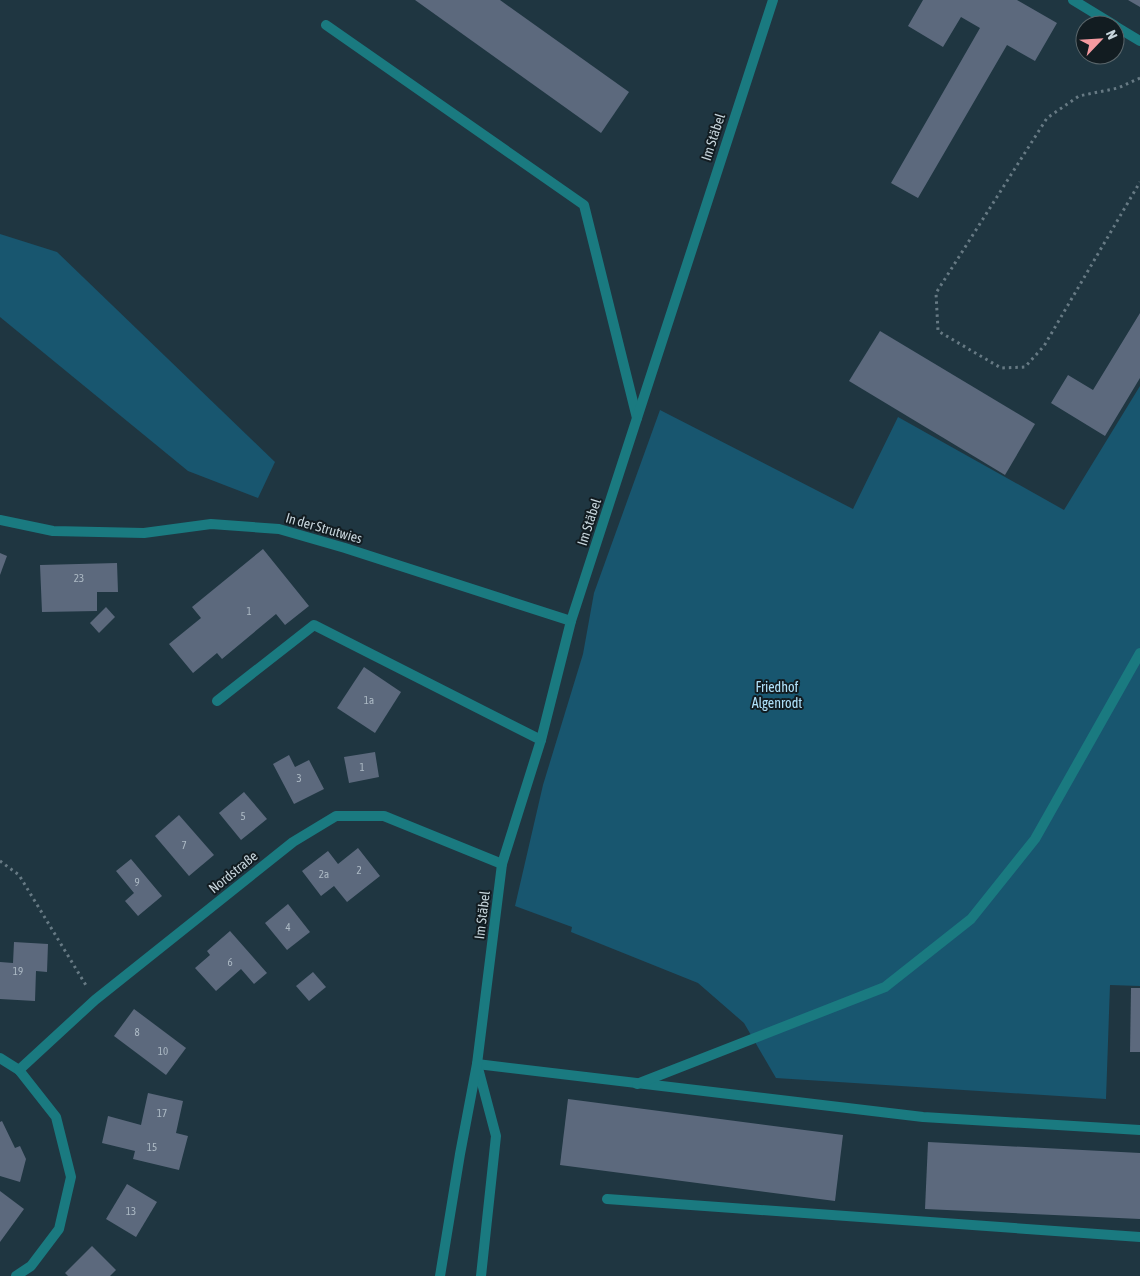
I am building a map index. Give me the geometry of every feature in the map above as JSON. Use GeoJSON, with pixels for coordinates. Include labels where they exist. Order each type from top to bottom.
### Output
{"type":"FeatureCollection","features":[{"type":"Feature","properties":{"kind":"street","name":"Im Stäbel"},"geometry":{"type":"LineString","coordinates":[[440,1276],[460,1154],[478,1064],[502,864],[541,740],[571,621],[772,0]]}},
{"type":"Feature","properties":{"kind":"street"},"geometry":{"type":"LineString","coordinates":[[1073,0],[1098,15]]}},
{"type":"Feature","properties":{"kind":"street"},"geometry":{"type":"LineString","coordinates":[[326,25],[584,204],[637,418]]}},
{"type":"Feature","properties":{"kind":"street"},"geometry":{"type":"LineString","coordinates":[[1125,32],[1140,41]]}},
{"type":"Feature","properties":{"kind":"street","name":"In der Strutwies"},"geometry":{"type":"LineString","coordinates":[[0,520],[53,531],[144,533],[211,524],[279,529],[354,551],[571,621]]}},
{"type":"Feature","properties":{"kind":"street"},"geometry":{"type":"LineString","coordinates":[[217,701],[314,625],[541,740]]}},
{"type":"Feature","properties":{"kind":"street"},"geometry":{"type":"LineString","coordinates":[[636,1084],[885,987],[971,919],[1035,839],[1140,653]]}},
{"type":"Feature","properties":{"kind":"street","name":"Nordstraße"},"geometry":{"type":"LineString","coordinates":[[19,1070],[95,1000],[293,842],[336,816],[384,816],[502,864]]}},
{"type":"Feature","properties":{"kind":"street"},"geometry":{"type":"LineString","coordinates":[[0,1058],[19,1070],[56,1117],[71,1177],[59,1229],[30,1266],[16,1276]]}},
{"type":"Feature","properties":{"kind":"street","name":"Im Stäbel"},"geometry":{"type":"LineString","coordinates":[[478,1064],[496,1136],[481,1276]]}},
{"type":"Feature","properties":{"kind":"street"},"geometry":{"type":"LineString","coordinates":[[478,1064],[923,1117],[1140,1130]]}},
{"type":"Feature","properties":{"kind":"street"},"geometry":{"type":"LineString","coordinates":[[607,1199],[1140,1237]]}},
{"type":"Feature","properties":{"kind":"path"},"geometry":{"type":"LineString","coordinates":[[1140,78],[1118,88],[1079,96],[1047,118],[936,293],[938,331],[1000,368],[1025,367],[1044,346],[1140,182]]}},
{"type":"Feature","properties":{"kind":"path"},"geometry":{"type":"LineString","coordinates":[[0,861],[19,875],[95,1000]]}},
{"type":"Feature","properties":{"kind":"green space"},"geometry":{"type":"Polygon","coordinates":[[[0,234],[57,252],[275,462],[258,498],[188,471],[0,317],[0,234]]]}},
{"type":"Feature","properties":{"kind":"green space","name":"Friedhof Algenrodt"},"geometry":{"type":"Polygon","coordinates":[[[1140,386],[1140,986],[1110,985],[1106,1099],[776,1078],[744,1023],[698,983],[571,932],[572,927],[515,906],[543,785],[583,654],[594,593],[660,410],[853,509],[898,417],[1064,510],[1140,386]]]}},
{"type":"Feature","properties":{"kind":"building"},"geometry":{"type":"Polygon","coordinates":[[[415,0],[500,0],[629,92],[601,133],[415,0]]]}},
{"type":"Feature","properties":{"kind":"building"},"geometry":{"type":"Polygon","coordinates":[[[923,0],[1017,0],[1057,23],[1035,61],[1007,45],[918,198],[891,183],[980,28],[961,17],[943,47],[908,26],[923,0]]]}},
{"type":"Feature","properties":{"kind":"building"},"geometry":{"type":"Polygon","coordinates":[[[1128,0],[1140,0],[1140,7],[1128,0]]]}},
{"type":"Feature","properties":{"kind":"building"},"geometry":{"type":"Polygon","coordinates":[[[1140,313],[1140,378],[1105,436],[1051,403],[1068,375],[1093,390],[1140,313]]]}},
{"type":"Feature","properties":{"kind":"building"},"geometry":{"type":"Polygon","coordinates":[[[880,331],[1035,424],[1005,475],[849,381],[880,331]]]}},
{"type":"Feature","properties":{"kind":"building"},"geometry":{"type":"Polygon","coordinates":[[[263,549],[309,606],[285,625],[276,614],[222,659],[217,653],[193,673],[169,644],[201,618],[192,607],[263,549]]]}},
{"type":"Feature","properties":{"kind":"building"},"geometry":{"type":"Polygon","coordinates":[[[0,553],[7,556],[0,575],[0,553]]]}},
{"type":"Feature","properties":{"kind":"building"},"geometry":{"type":"Polygon","coordinates":[[[117,563],[118,592],[97,592],[97,611],[42,612],[40,565],[117,563]]]}},
{"type":"Feature","properties":{"kind":"building"},"geometry":{"type":"Polygon","coordinates":[[[106,607],[115,617],[99,633],[90,623],[106,607]]]}},
{"type":"Feature","properties":{"kind":"building"},"geometry":{"type":"Polygon","coordinates":[[[364,667],[401,692],[375,733],[337,708],[364,667]]]}},
{"type":"Feature","properties":{"kind":"building"},"geometry":{"type":"Polygon","coordinates":[[[375,752],[379,777],[349,783],[344,757],[375,752]]]}},
{"type":"Feature","properties":{"kind":"building"},"geometry":{"type":"Polygon","coordinates":[[[289,755],[295,767],[309,760],[324,789],[294,804],[273,764],[289,755]]]}},
{"type":"Feature","properties":{"kind":"building"},"geometry":{"type":"Polygon","coordinates":[[[244,792],[267,819],[241,840],[219,813],[244,792]]]}},
{"type":"Feature","properties":{"kind":"building"},"geometry":{"type":"Polygon","coordinates":[[[179,815],[214,855],[189,876],[155,836],[179,815]]]}},
{"type":"Feature","properties":{"kind":"building"},"geometry":{"type":"Polygon","coordinates":[[[358,848],[380,876],[347,902],[334,886],[321,896],[302,871],[328,851],[338,864],[358,848]]]}},
{"type":"Feature","properties":{"kind":"building"},"geometry":{"type":"Polygon","coordinates":[[[131,859],[162,896],[138,916],[125,901],[134,893],[116,871],[131,859]]]}},
{"type":"Feature","properties":{"kind":"building"},"geometry":{"type":"Polygon","coordinates":[[[288,904],[310,932],[287,950],[265,923],[288,904]]]}},
{"type":"Feature","properties":{"kind":"building"},"geometry":{"type":"Polygon","coordinates":[[[230,931],[267,973],[254,984],[241,969],[216,991],[195,968],[210,955],[207,951],[230,931]]]}},
{"type":"Feature","properties":{"kind":"building"},"geometry":{"type":"Polygon","coordinates":[[[14,942],[48,944],[47,972],[36,971],[35,1001],[0,999],[0,962],[13,963],[14,942]]]}},
{"type":"Feature","properties":{"kind":"building"},"geometry":{"type":"Polygon","coordinates":[[[313,972],[326,987],[309,1001],[296,986],[313,972]]]}},
{"type":"Feature","properties":{"kind":"building"},"geometry":{"type":"Polygon","coordinates":[[[1131,988],[1140,988],[1140,1052],[1130,1052],[1131,988]]]}},
{"type":"Feature","properties":{"kind":"building"},"geometry":{"type":"Polygon","coordinates":[[[134,1009],[186,1048],[166,1075],[114,1036],[134,1009]]]}},
{"type":"Feature","properties":{"kind":"building"},"geometry":{"type":"Polygon","coordinates":[[[148,1093],[183,1101],[176,1133],[188,1136],[179,1170],[133,1159],[135,1151],[102,1143],[108,1116],[141,1125],[148,1093]]]}},
{"type":"Feature","properties":{"kind":"building"},"geometry":{"type":"Polygon","coordinates":[[[568,1099],[843,1135],[835,1201],[560,1165],[568,1099]]]}},
{"type":"Feature","properties":{"kind":"building"},"geometry":{"type":"Polygon","coordinates":[[[2,1121],[15,1148],[20,1146],[26,1159],[20,1182],[0,1176],[0,1122],[2,1121]]]}},
{"type":"Feature","properties":{"kind":"building"},"geometry":{"type":"Polygon","coordinates":[[[928,1142],[1140,1153],[1140,1219],[925,1209],[928,1142]]]}},
{"type":"Feature","properties":{"kind":"building"},"geometry":{"type":"Polygon","coordinates":[[[127,1184],[157,1202],[136,1237],[106,1219],[127,1184]]]}},
{"type":"Feature","properties":{"kind":"building"},"geometry":{"type":"Polygon","coordinates":[[[0,1191],[24,1209],[0,1242],[0,1191]]]}},
{"type":"Feature","properties":{"kind":"building"},"geometry":{"type":"Polygon","coordinates":[[[92,1246],[116,1270],[110,1276],[68,1276],[65,1273],[92,1246]]]}}]}
